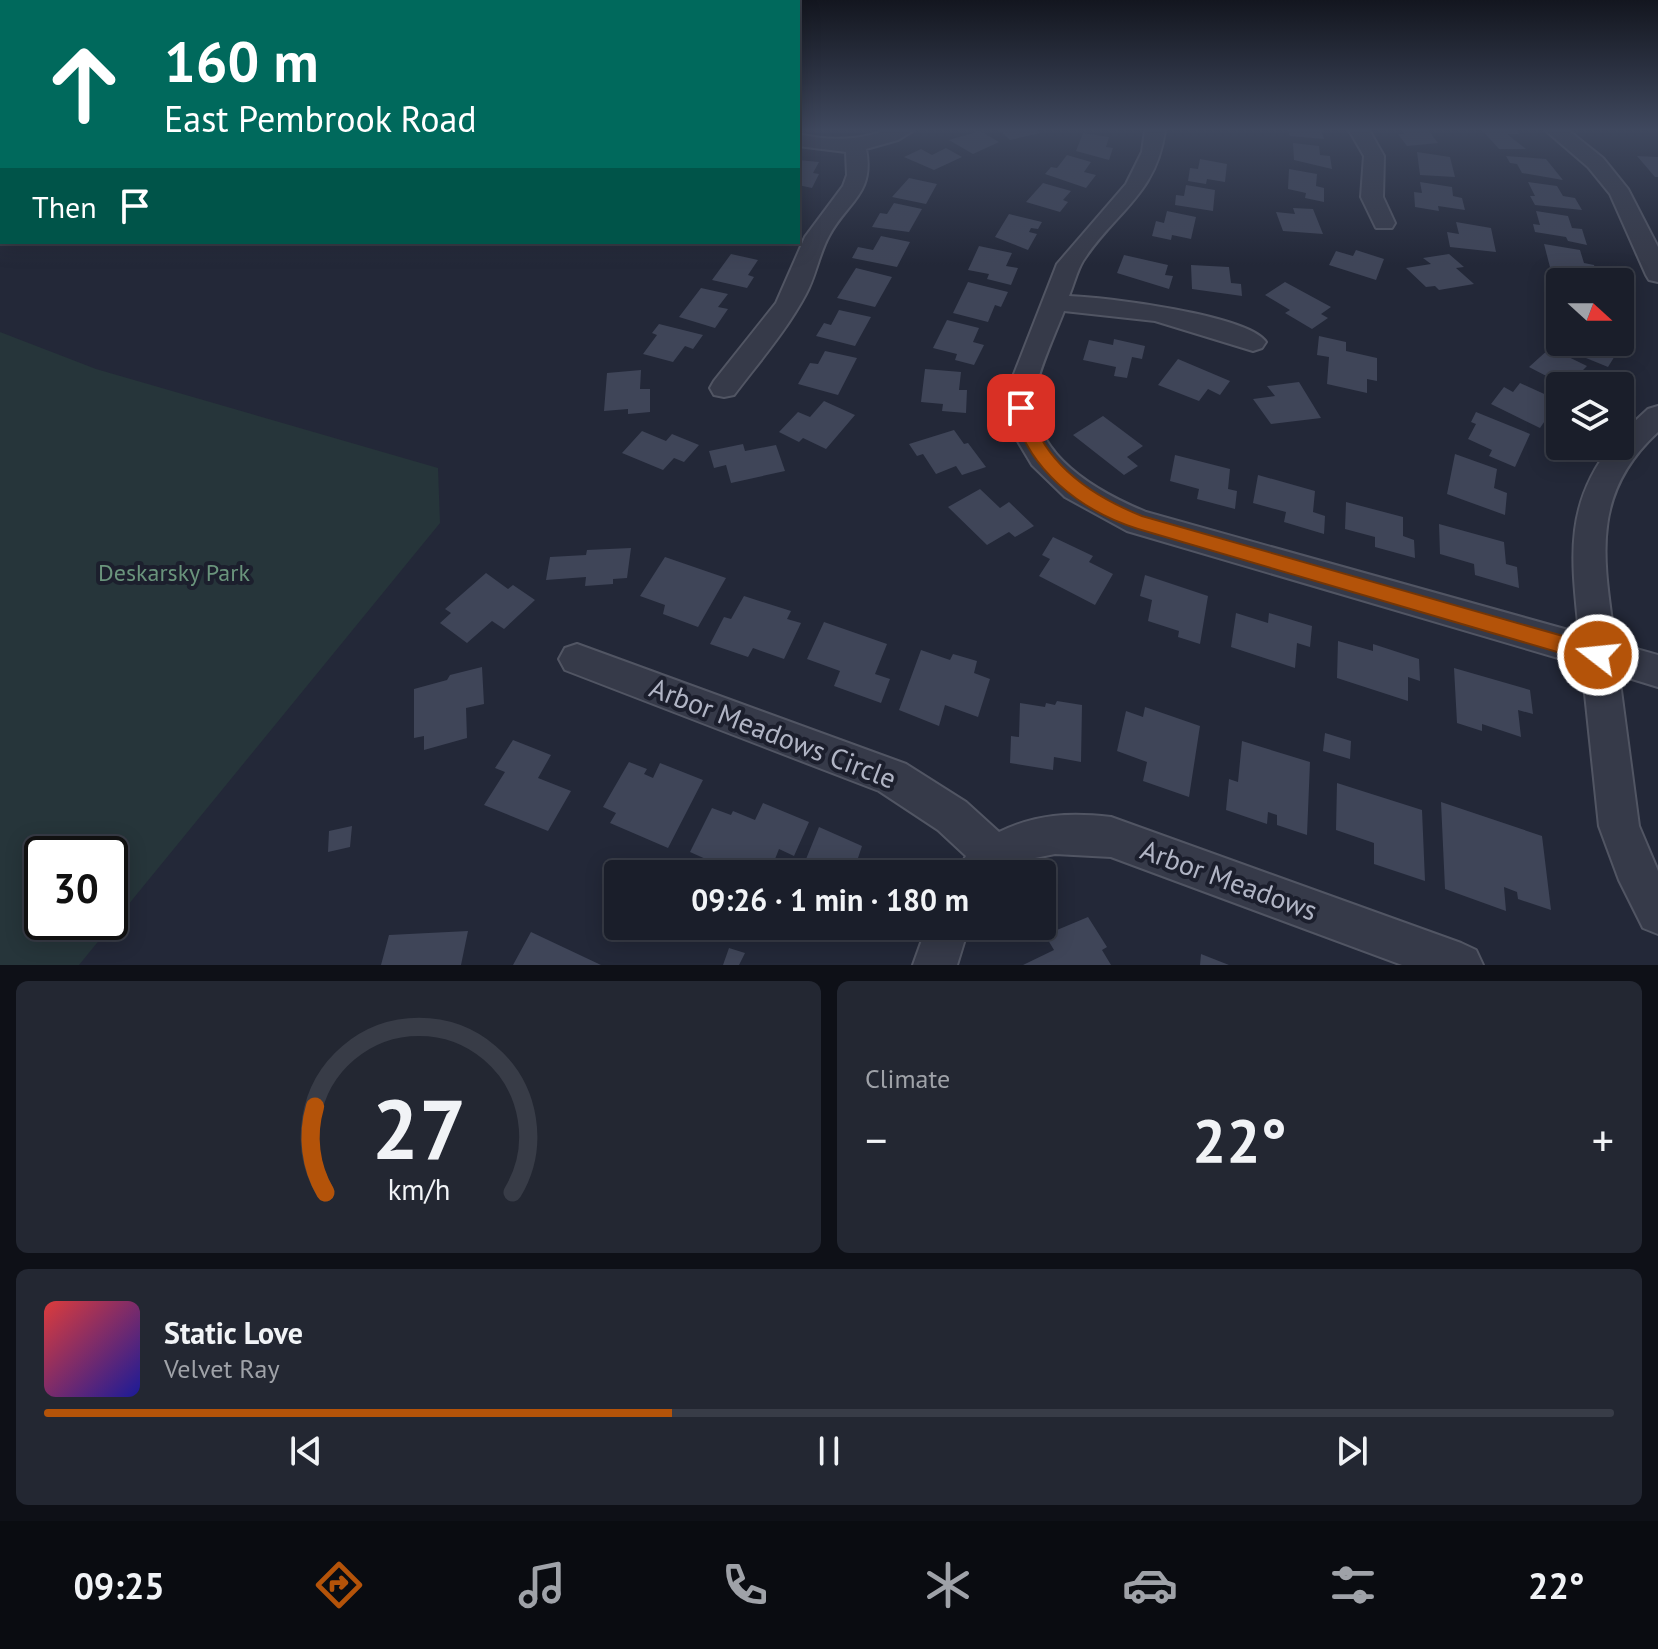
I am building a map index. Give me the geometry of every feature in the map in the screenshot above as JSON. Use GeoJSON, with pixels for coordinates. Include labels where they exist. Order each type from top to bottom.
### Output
{"type":"FeatureCollection","features":[{"type":"Feature","properties":{"kind":"street"},"geometry":{"type":"LineString","coordinates":[[724,388],[783,312],[797,289],[816,239],[849,198],[858,175]]}},
{"type":"Feature","properties":{"kind":"street"},"geometry":{"type":"LineString","coordinates":[[1144,175],[1130,197],[1080,245],[1053,303],[1021,392],[1025,425],[1041,456],[1081,494],[1138,522],[1658,671]]}},
{"type":"Feature","properties":{"kind":"street"},"geometry":{"type":"LineString","coordinates":[[1373,175],[1372,197],[1384,223]]}},
{"type":"Feature","properties":{"kind":"street"},"geometry":{"type":"LineString","coordinates":[[1608,175],[1633,213],[1658,275]]}},
{"type":"Feature","properties":{"kind":"street"},"geometry":{"type":"LineString","coordinates":[[1053,303],[1097,304],[1162,313],[1253,342]]}},
{"type":"Feature","properties":{"kind":"street"},"geometry":{"type":"LineString","coordinates":[[1658,416],[1633,436],[1613,462],[1598,492],[1587,553],[1619,826],[1633,866],[1658,913]]}},
{"type":"Feature","properties":{"kind":"street","name":"Arbor Meadows Circle"},"geometry":{"type":"LineString","coordinates":[[577,659],[892,777],[952,816],[983,860]]}},
{"type":"Feature","properties":{"kind":"street","name":"Arbor Meadows"},"geometry":{"type":"LineString","coordinates":[[993,860],[1013,845],[1044,834],[1077,831],[1111,837],[1461,965]]}},
{"type":"Feature","properties":{"kind":"street"},"geometry":{"type":"LineString","coordinates":[[935,965],[943,940]]}},
{"type":"Feature","properties":{"kind":"green space","name":"Deskarsky Park"},"geometry":{"type":"Polygon","coordinates":[[[0,332],[96,369],[438,468],[440,523],[128,905],[128,836],[24,836],[24,940],[99,940],[79,965],[0,965],[0,332]]]}},
{"type":"Feature","properties":{"kind":"building"},"geometry":{"type":"Polygon","coordinates":[[[800,175],[818,175],[812,188],[800,185],[800,175]]]}},
{"type":"Feature","properties":{"kind":"building"},"geometry":{"type":"Polygon","coordinates":[[[1048,175],[1096,175],[1086,188],[1048,175]]]}},
{"type":"Feature","properties":{"kind":"building"},"geometry":{"type":"Polygon","coordinates":[[[1189,175],[1226,175],[1225,182],[1207,179],[1206,184],[1188,181],[1189,175]]]}},
{"type":"Feature","properties":{"kind":"building"},"geometry":{"type":"Polygon","coordinates":[[[1289,175],[1317,175],[1316,186],[1324,188],[1324,202],[1305,198],[1306,193],[1288,189],[1289,175]]]}},
{"type":"Feature","properties":{"kind":"building"},"geometry":{"type":"Polygon","coordinates":[[[1534,175],[1559,175],[1563,180],[1534,175]]]}},
{"type":"Feature","properties":{"kind":"building"},"geometry":{"type":"Polygon","coordinates":[[[909,178],[937,184],[926,204],[892,197],[909,178]]]}},
{"type":"Feature","properties":{"kind":"building"},"geometry":{"type":"Polygon","coordinates":[[[1420,182],[1452,187],[1453,196],[1462,198],[1465,210],[1438,206],[1439,211],[1415,207],[1414,192],[1422,193],[1420,182]]]}},
{"type":"Feature","properties":{"kind":"building"},"geometry":{"type":"Polygon","coordinates":[[[1528,182],[1557,186],[1563,196],[1575,198],[1582,210],[1535,205],[1530,196],[1535,196],[1528,182]]]}},
{"type":"Feature","properties":{"kind":"building"},"geometry":{"type":"Polygon","coordinates":[[[1043,183],[1071,191],[1063,200],[1068,202],[1060,212],[1026,202],[1043,183]]]}},
{"type":"Feature","properties":{"kind":"building"},"geometry":{"type":"Polygon","coordinates":[[[1186,185],[1215,190],[1213,211],[1175,205],[1176,195],[1184,196],[1186,185]]]}},
{"type":"Feature","properties":{"kind":"building"},"geometry":{"type":"Polygon","coordinates":[[[894,203],[922,209],[909,232],[872,227],[880,213],[887,214],[894,203]]]}},
{"type":"Feature","properties":{"kind":"building"},"geometry":{"type":"Polygon","coordinates":[[[1293,208],[1313,209],[1323,234],[1283,231],[1276,212],[1295,214],[1293,208]]]}},
{"type":"Feature","properties":{"kind":"building"},"geometry":{"type":"Polygon","coordinates":[[[1167,211],[1196,217],[1191,239],[1172,235],[1171,240],[1152,236],[1156,221],[1164,223],[1167,211]]]}},
{"type":"Feature","properties":{"kind":"building"},"geometry":{"type":"Polygon","coordinates":[[[1536,211],[1568,216],[1572,228],[1582,229],[1587,245],[1568,241],[1566,237],[1535,232],[1533,224],[1540,225],[1536,211]]]}},
{"type":"Feature","properties":{"kind":"building"},"geometry":{"type":"Polygon","coordinates":[[[1009,214],[1042,222],[1038,229],[1031,228],[1029,232],[1037,234],[1028,250],[995,237],[1009,214]]]}},
{"type":"Feature","properties":{"kind":"building"},"geometry":{"type":"Polygon","coordinates":[[[1456,222],[1491,228],[1496,252],[1450,247],[1447,232],[1459,234],[1456,222]]]}},
{"type":"Feature","properties":{"kind":"building"},"geometry":{"type":"Polygon","coordinates":[[[881,236],[910,242],[897,267],[852,258],[858,247],[873,250],[881,236]]]}},
{"type":"Feature","properties":{"kind":"building"},"geometry":{"type":"Polygon","coordinates":[[[1544,244],[1580,250],[1584,263],[1595,268],[1550,268],[1544,244]]]}},
{"type":"Feature","properties":{"kind":"building"},"geometry":{"type":"Polygon","coordinates":[[[979,246],[1012,253],[1006,266],[1018,268],[1011,285],[987,279],[989,274],[968,270],[979,246]]]}},
{"type":"Feature","properties":{"kind":"building"},"geometry":{"type":"Polygon","coordinates":[[[1356,250],[1384,259],[1376,280],[1329,265],[1336,251],[1353,256],[1356,250]]]}},
{"type":"Feature","properties":{"kind":"building"},"geometry":{"type":"Polygon","coordinates":[[[731,254],[758,260],[748,275],[754,277],[747,288],[712,280],[731,254]]]}},
{"type":"Feature","properties":{"kind":"building"},"geometry":{"type":"Polygon","coordinates":[[[1449,254],[1464,267],[1456,268],[1474,284],[1439,290],[1435,286],[1426,287],[1406,268],[1431,264],[1423,258],[1449,254]]]}},
{"type":"Feature","properties":{"kind":"building"},"geometry":{"type":"Polygon","coordinates":[[[1124,255],[1168,265],[1165,275],[1173,276],[1169,289],[1117,273],[1124,255]]]}},
{"type":"Feature","properties":{"kind":"building"},"geometry":{"type":"Polygon","coordinates":[[[1191,265],[1229,267],[1231,283],[1241,284],[1242,296],[1192,289],[1191,265]]]}},
{"type":"Feature","properties":{"kind":"building"},"geometry":{"type":"Polygon","coordinates":[[[856,268],[892,277],[875,307],[837,298],[856,268]]]}},
{"type":"Feature","properties":{"kind":"building"},"geometry":{"type":"Polygon","coordinates":[[[968,282],[1008,292],[1001,307],[995,305],[988,322],[953,313],[968,282]]]}},
{"type":"Feature","properties":{"kind":"building"},"geometry":{"type":"Polygon","coordinates":[[[1285,282],[1331,307],[1321,314],[1328,318],[1312,329],[1285,313],[1290,310],[1265,295],[1285,282]]]}},
{"type":"Feature","properties":{"kind":"building"},"geometry":{"type":"Polygon","coordinates":[[[701,288],[728,294],[718,307],[728,309],[715,328],[679,317],[701,288]]]}},
{"type":"Feature","properties":{"kind":"building"},"geometry":{"type":"Polygon","coordinates":[[[839,310],[871,317],[855,346],[816,336],[824,323],[831,325],[839,310]]]}},
{"type":"Feature","properties":{"kind":"building"},"geometry":{"type":"Polygon","coordinates":[[[947,320],[979,328],[973,342],[984,345],[974,365],[955,360],[957,354],[933,348],[947,320]]]}},
{"type":"Feature","properties":{"kind":"building"},"geometry":{"type":"Polygon","coordinates":[[[659,324],[703,335],[693,349],[685,346],[673,362],[643,354],[657,335],[652,333],[659,324]]]}},
{"type":"Feature","properties":{"kind":"building"},"geometry":{"type":"Polygon","coordinates":[[[1319,336],[1346,342],[1346,351],[1377,358],[1377,381],[1367,379],[1367,393],[1327,384],[1329,357],[1317,355],[1319,336]]]}},
{"type":"Feature","properties":{"kind":"building"},"geometry":{"type":"Polygon","coordinates":[[[1114,339],[1145,346],[1142,359],[1132,357],[1127,378],[1114,376],[1116,367],[1083,360],[1089,340],[1113,345],[1114,339]]]}},
{"type":"Feature","properties":{"kind":"building"},"geometry":{"type":"Polygon","coordinates":[[[825,351],[857,358],[838,395],[798,384],[810,363],[818,364],[825,351]]]}},
{"type":"Feature","properties":{"kind":"building"},"geometry":{"type":"Polygon","coordinates":[[[1546,352],[1546,356],[1566,356],[1587,366],[1581,372],[1546,372],[1546,376],[1529,367],[1546,352]]]}},
{"type":"Feature","properties":{"kind":"building"},"geometry":{"type":"Polygon","coordinates":[[[1587,356],[1615,356],[1608,367],[1587,356]]]}},
{"type":"Feature","properties":{"kind":"building"},"geometry":{"type":"Polygon","coordinates":[[[1178,359],[1230,381],[1220,395],[1208,389],[1199,401],[1158,385],[1178,359]]]}},
{"type":"Feature","properties":{"kind":"building"},"geometry":{"type":"Polygon","coordinates":[[[925,369],[961,372],[959,390],[967,390],[966,413],[942,411],[943,404],[921,402],[925,369]]]}},
{"type":"Feature","properties":{"kind":"building"},"geometry":{"type":"Polygon","coordinates":[[[641,370],[640,389],[650,389],[650,412],[628,414],[628,409],[604,411],[607,373],[641,370]]]}},
{"type":"Feature","properties":{"kind":"building"},"geometry":{"type":"Polygon","coordinates":[[[1299,382],[1321,418],[1271,424],[1253,399],[1275,396],[1267,386],[1299,382]]]}},
{"type":"Feature","properties":{"kind":"building"},"geometry":{"type":"Polygon","coordinates":[[[1520,383],[1546,395],[1546,419],[1540,428],[1491,404],[1504,387],[1513,392],[1520,383]]]}},
{"type":"Feature","properties":{"kind":"building"},"geometry":{"type":"Polygon","coordinates":[[[824,401],[855,415],[826,449],[803,438],[799,442],[779,432],[798,412],[810,417],[824,401]]]}},
{"type":"Feature","properties":{"kind":"building"},"geometry":{"type":"Polygon","coordinates":[[[1476,412],[1530,434],[1515,467],[1489,456],[1492,450],[1468,439],[1476,424],[1471,422],[1476,412]]]}},
{"type":"Feature","properties":{"kind":"building"},"geometry":{"type":"Polygon","coordinates":[[[1103,416],[1143,446],[1127,457],[1138,466],[1124,475],[1073,435],[1103,416]]]}},
{"type":"Feature","properties":{"kind":"building"},"geometry":{"type":"Polygon","coordinates":[[[954,430],[986,467],[962,475],[956,466],[936,474],[923,454],[917,456],[909,444],[954,430]]]}},
{"type":"Feature","properties":{"kind":"building"},"geometry":{"type":"Polygon","coordinates":[[[642,431],[666,441],[672,434],[699,445],[684,462],[674,458],[663,470],[622,453],[642,431]]]}},
{"type":"Feature","properties":{"kind":"building"},"geometry":{"type":"Polygon","coordinates":[[[743,444],[745,451],[776,445],[785,471],[731,483],[726,465],[714,468],[709,451],[743,444]]]}},
{"type":"Feature","properties":{"kind":"building"},"geometry":{"type":"Polygon","coordinates":[[[1455,454],[1497,469],[1494,488],[1507,493],[1505,515],[1447,494],[1455,454]]]}},
{"type":"Feature","properties":{"kind":"building"},"geometry":{"type":"Polygon","coordinates":[[[1175,455],[1230,469],[1228,489],[1237,491],[1235,509],[1197,499],[1199,489],[1170,481],[1175,455]]]}},
{"type":"Feature","properties":{"kind":"building"},"geometry":{"type":"Polygon","coordinates":[[[1258,475],[1315,491],[1313,512],[1325,516],[1324,534],[1284,522],[1286,512],[1253,503],[1258,475]]]}},
{"type":"Feature","properties":{"kind":"building"},"geometry":{"type":"Polygon","coordinates":[[[980,489],[1000,508],[1009,502],[1034,526],[1015,537],[1009,532],[987,545],[948,507],[980,489]]]}},
{"type":"Feature","properties":{"kind":"building"},"geometry":{"type":"Polygon","coordinates":[[[1346,502],[1403,517],[1403,536],[1414,540],[1415,558],[1375,547],[1375,537],[1345,529],[1346,502]]]}},
{"type":"Feature","properties":{"kind":"building"},"geometry":{"type":"Polygon","coordinates":[[[1439,524],[1504,542],[1506,564],[1517,567],[1519,588],[1475,575],[1474,564],[1440,554],[1439,524]]]}},
{"type":"Feature","properties":{"kind":"building"},"geometry":{"type":"Polygon","coordinates":[[[1053,537],[1093,556],[1089,562],[1113,574],[1095,605],[1039,576],[1050,559],[1042,555],[1053,537]]]}},
{"type":"Feature","properties":{"kind":"building"},"geometry":{"type":"Polygon","coordinates":[[[631,548],[627,578],[613,579],[613,584],[585,586],[586,577],[546,580],[550,557],[586,555],[587,550],[631,548]]]}},
{"type":"Feature","properties":{"kind":"building"},"geometry":{"type":"Polygon","coordinates":[[[665,557],[726,578],[698,627],[663,614],[665,605],[640,596],[665,557]]]}},
{"type":"Feature","properties":{"kind":"building"},"geometry":{"type":"Polygon","coordinates":[[[486,573],[508,589],[513,585],[535,600],[504,629],[492,621],[467,643],[440,623],[451,613],[445,609],[486,573]]]}},
{"type":"Feature","properties":{"kind":"building"},"geometry":{"type":"Polygon","coordinates":[[[1145,575],[1208,596],[1200,644],[1178,637],[1179,631],[1148,621],[1152,600],[1140,596],[1145,575]]]}},
{"type":"Feature","properties":{"kind":"building"},"geometry":{"type":"Polygon","coordinates":[[[744,596],[791,611],[787,619],[801,623],[784,659],[753,648],[748,657],[710,644],[724,617],[731,619],[744,596]]]}},
{"type":"Feature","properties":{"kind":"building"},"geometry":{"type":"Polygon","coordinates":[[[1236,613],[1268,623],[1269,613],[1312,626],[1310,647],[1297,643],[1295,668],[1231,647],[1236,613]]]}},
{"type":"Feature","properties":{"kind":"building"},"geometry":{"type":"Polygon","coordinates":[[[824,622],[887,644],[875,674],[890,679],[881,703],[834,686],[840,671],[807,659],[824,622]]]}},
{"type":"Feature","properties":{"kind":"building"},"geometry":{"type":"Polygon","coordinates":[[[1338,641],[1373,651],[1373,644],[1419,659],[1420,681],[1408,677],[1408,701],[1337,678],[1338,641]]]}},
{"type":"Feature","properties":{"kind":"building"},"geometry":{"type":"Polygon","coordinates":[[[921,650],[950,660],[953,654],[977,661],[974,673],[990,679],[978,717],[945,705],[939,726],[899,710],[921,650]]]}},
{"type":"Feature","properties":{"kind":"building"},"geometry":{"type":"Polygon","coordinates":[[[482,667],[484,704],[466,708],[467,738],[424,750],[424,736],[414,738],[414,689],[482,667]]]}},
{"type":"Feature","properties":{"kind":"building"},"geometry":{"type":"Polygon","coordinates":[[[1454,668],[1530,690],[1533,714],[1518,710],[1521,737],[1482,724],[1482,731],[1457,723],[1454,668]]]}},
{"type":"Feature","properties":{"kind":"building"},"geometry":{"type":"Polygon","coordinates":[[[1057,701],[1082,705],[1081,762],[1054,757],[1053,770],[1010,763],[1011,736],[1019,737],[1020,703],[1045,707],[1046,703],[1055,705],[1057,701]]]}},
{"type":"Feature","properties":{"kind":"building"},"geometry":{"type":"Polygon","coordinates":[[[1145,707],[1200,726],[1189,797],[1143,781],[1147,762],[1117,751],[1126,711],[1143,717],[1145,707]]]}},
{"type":"Feature","properties":{"kind":"building"},"geometry":{"type":"Polygon","coordinates":[[[1325,733],[1351,741],[1350,759],[1323,751],[1325,733]]]}},
{"type":"Feature","properties":{"kind":"building"},"geometry":{"type":"Polygon","coordinates":[[[513,740],[551,755],[538,778],[571,791],[548,831],[484,805],[505,772],[495,768],[513,740]]]}},
{"type":"Feature","properties":{"kind":"building"},"geometry":{"type":"Polygon","coordinates":[[[1242,741],[1310,762],[1307,835],[1277,825],[1277,815],[1268,812],[1267,824],[1226,810],[1229,779],[1238,782],[1242,741]]]}},
{"type":"Feature","properties":{"kind":"building"},"geometry":{"type":"Polygon","coordinates":[[[629,762],[647,769],[644,774],[653,778],[660,763],[703,780],[668,848],[610,823],[616,813],[603,807],[629,762]]]}},
{"type":"Feature","properties":{"kind":"building"},"geometry":{"type":"Polygon","coordinates":[[[1337,783],[1422,810],[1425,881],[1374,864],[1374,843],[1336,830],[1337,783]]]}},
{"type":"Feature","properties":{"kind":"building"},"geometry":{"type":"Polygon","coordinates":[[[1441,802],[1542,836],[1551,910],[1518,899],[1517,892],[1504,887],[1506,911],[1445,889],[1441,802]]]}},
{"type":"Feature","properties":{"kind":"building"},"geometry":{"type":"Polygon","coordinates":[[[763,803],[809,822],[794,856],[779,849],[775,860],[708,860],[690,852],[712,808],[731,815],[733,811],[755,820],[763,803]]]}},
{"type":"Feature","properties":{"kind":"building"},"geometry":{"type":"Polygon","coordinates":[[[352,826],[350,847],[328,852],[329,831],[352,826]]]}},
{"type":"Feature","properties":{"kind":"building"},"geometry":{"type":"Polygon","coordinates":[[[819,827],[862,846],[857,860],[806,860],[819,827]]]}},
{"type":"Feature","properties":{"kind":"building"},"geometry":{"type":"Polygon","coordinates":[[[1088,917],[1107,947],[1102,950],[1111,965],[1023,965],[1054,950],[1048,940],[1056,940],[1056,930],[1088,917]]]}},
{"type":"Feature","properties":{"kind":"building"},"geometry":{"type":"Polygon","coordinates":[[[468,931],[461,965],[381,965],[389,935],[468,931]]]}},
{"type":"Feature","properties":{"kind":"building"},"geometry":{"type":"Polygon","coordinates":[[[531,932],[601,965],[513,965],[531,932]]]}},
{"type":"Feature","properties":{"kind":"building"},"geometry":{"type":"Polygon","coordinates":[[[729,948],[745,953],[739,965],[723,965],[729,948]]]}},
{"type":"Feature","properties":{"kind":"building"},"geometry":{"type":"Polygon","coordinates":[[[1201,954],[1229,965],[1200,965],[1201,954]]]}},
{"type":"Feature","properties":{"kind":"route"},"geometry":{"type":"LineString","coordinates":[[1021,408],[1025,425],[1041,456],[1081,494],[1108,510],[1138,522],[1598,655]]}}]}
